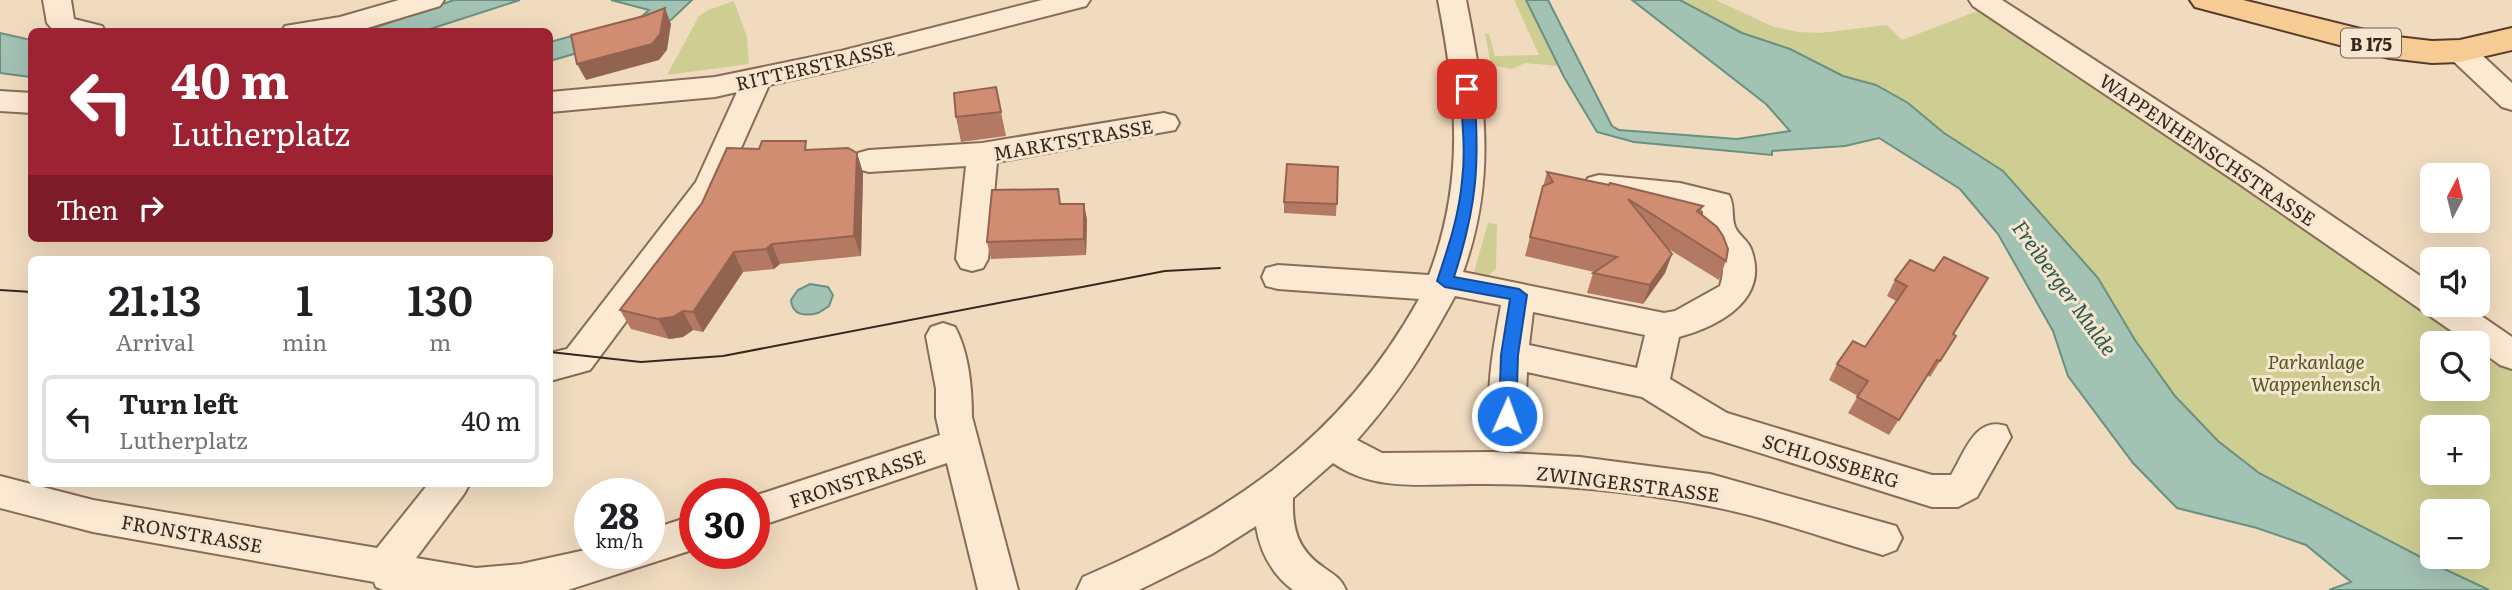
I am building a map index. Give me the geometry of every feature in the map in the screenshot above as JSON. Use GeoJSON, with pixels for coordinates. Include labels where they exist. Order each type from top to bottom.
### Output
{"type":"FeatureCollection","features":[{"type":"Feature","properties":{"kind":"main road","name":"B 175"},"geometry":{"type":"LineString","coordinates":[[2206,0],[2389,47],[2432,52],[2460,51],[2512,39]]}},
{"type":"Feature","properties":{"kind":"street"},"geometry":{"type":"LineString","coordinates":[[57,0],[61,23],[70,28]]}},
{"type":"Feature","properties":{"kind":"street"},"geometry":{"type":"LineString","coordinates":[[326,28],[429,0]]}},
{"type":"Feature","properties":{"kind":"street","name":"RITTERSTRASSE"},"geometry":{"type":"LineString","coordinates":[[553,102],[715,87],[757,79],[1076,0]]}},
{"type":"Feature","properties":{"kind":"street"},"geometry":{"type":"LineString","coordinates":[[1097,590],[1199,541],[1275,490],[1333,443],[1384,385],[1414,341],[1443,284],[1461,232],[1470,181],[1469,107],[1452,0]]}},
{"type":"Feature","properties":{"kind":"street","name":"WAPPENHENSCHSTRASSE"},"geometry":{"type":"LineString","coordinates":[[1983,0],[2239,168],[2420,293]]}},
{"type":"Feature","properties":{"kind":"street"},"geometry":{"type":"LineString","coordinates":[[2460,51],[2512,100]]}},
{"type":"Feature","properties":{"kind":"street"},"geometry":{"type":"LineString","coordinates":[[564,364],[709,187],[757,79]]}},
{"type":"Feature","properties":{"kind":"street"},"geometry":{"type":"LineString","coordinates":[[0,101],[28,103]]}},
{"type":"Feature","properties":{"kind":"street","name":"MARKTSTRASSE"},"geometry":{"type":"LineString","coordinates":[[869,161],[982,154],[1164,123]]}},
{"type":"Feature","properties":{"kind":"street","name":"MARKTSTRASSE"},"geometry":{"type":"LineString","coordinates":[[972,259],[982,154]]}},
{"type":"Feature","properties":{"kind":"street"},"geometry":{"type":"LineString","coordinates":[[1278,277],[1443,284],[1519,295],[1664,326],[1681,323],[1734,293],[1740,275],[1735,249],[1719,230],[1718,203],[1680,194],[1599,186]]}},
{"type":"Feature","properties":{"kind":"street"},"geometry":{"type":"LineString","coordinates":[[1507,416],[1510,355],[1519,295]]}},
{"type":"Feature","properties":{"kind":"street"},"geometry":{"type":"LineString","coordinates":[[2457,317],[2512,355]]}},
{"type":"Feature","properties":{"kind":"street"},"geometry":{"type":"LineString","coordinates":[[1651,385],[1664,326]]}},
{"type":"Feature","properties":{"kind":"street"},"geometry":{"type":"LineString","coordinates":[[943,336],[954,389],[954,417],[998,590]]}},
{"type":"Feature","properties":{"kind":"street","name":"SCHLOSSBERG"},"geometry":{"type":"LineString","coordinates":[[1510,355],[1651,385],[1716,425],[1933,491],[1958,491],[1964,486],[1993,438]]}},
{"type":"Feature","properties":{"kind":"street","name":"FRONSTRASSE"},"geometry":{"type":"LineString","coordinates":[[770,508],[961,443]]}},
{"type":"Feature","properties":{"kind":"street","name":"ZWINGERSTRASSE"},"geometry":{"type":"LineString","coordinates":[[1333,443],[1356,459],[1381,469],[1493,468],[1580,473],[1710,490],[1883,538]]}},
{"type":"Feature","properties":{"kind":"street"},"geometry":{"type":"LineString","coordinates":[[393,572],[448,487]]}},
{"type":"Feature","properties":{"kind":"street"},"geometry":{"type":"LineString","coordinates":[[1275,490],[1272,521],[1282,553],[1309,580],[1326,590]]}},
{"type":"Feature","properties":{"kind":"street","name":"FRONSTRASSE"},"geometry":{"type":"LineString","coordinates":[[0,492],[93,516],[476,586],[521,582],[580,569]]}},
{"type":"Feature","properties":{"kind":"green space"},"geometry":{"type":"Polygon","coordinates":[[[1514,0],[1526,0],[1558,66],[1525,63],[1512,69],[1491,65],[1485,33],[1489,34],[1495,56],[1539,55],[1514,0]]]}},
{"type":"Feature","properties":{"kind":"green space","name":"Parkanlage Wappenhensch"},"geometry":{"type":"Polygon","coordinates":[[[1680,0],[1716,0],[1774,27],[1799,32],[1820,33],[1887,25],[1902,40],[1980,10],[2088,75],[2420,305],[2420,317],[2437,317],[2458,331],[2420,331],[2420,401],[2490,401],[2490,353],[2512,368],[2512,590],[2489,590],[2444,569],[2490,569],[2490,499],[2420,499],[2420,557],[2259,473],[2218,441],[2175,396],[2135,340],[1944,133],[1908,103],[1876,85],[1843,76],[1790,49],[1742,33],[1680,0]]]}},
{"type":"Feature","properties":{"kind":"green space"},"geometry":{"type":"Polygon","coordinates":[[[734,1],[747,37],[749,64],[667,75],[699,16],[734,1]]]}},
{"type":"Feature","properties":{"kind":"green space"},"geometry":{"type":"Polygon","coordinates":[[[1488,223],[1497,224],[1496,269],[1488,276],[1478,277],[1474,272],[1488,223]]]}},
{"type":"Feature","properties":{"kind":"water"},"geometry":{"type":"Polygon","coordinates":[[[454,0],[520,0],[433,28],[374,28],[454,0]]]}},
{"type":"Feature","properties":{"kind":"water"},"geometry":{"type":"Polygon","coordinates":[[[611,0],[692,0],[672,19],[653,31],[553,60],[553,41],[641,17],[649,10],[611,0]]]}},
{"type":"Feature","properties":{"kind":"water","name":"Freiberger Mulde"},"geometry":{"type":"Polygon","coordinates":[[[1526,0],[1548,0],[1612,126],[1619,130],[1737,139],[1790,131],[1766,104],[1632,0],[1680,0],[1742,33],[1790,49],[1843,76],[1876,85],[1908,103],[1944,133],[2003,171],[2098,278],[2135,340],[2175,396],[2218,441],[2259,473],[2420,557],[2420,569],[2444,569],[2489,590],[2329,590],[2351,582],[2306,545],[2257,528],[2177,508],[2133,463],[2068,376],[2053,331],[1998,234],[1960,189],[1879,138],[1845,146],[1772,151],[1772,155],[1634,142],[1597,132],[1564,77],[1526,0]]]}},
{"type":"Feature","properties":{"kind":"water"},"geometry":{"type":"Polygon","coordinates":[[[0,33],[28,39],[28,77],[0,73],[0,33]]]}},
{"type":"Feature","properties":{"kind":"water"},"geometry":{"type":"Polygon","coordinates":[[[810,284],[828,287],[833,295],[829,306],[818,313],[800,314],[794,309],[791,300],[798,290],[810,284]]]}},
{"type":"Feature","properties":{"kind":"building"},"geometry":{"type":"Polygon","coordinates":[[[665,8],[660,34],[652,44],[577,64],[571,35],[665,8]]]}},
{"type":"Feature","properties":{"kind":"building"},"geometry":{"type":"Polygon","coordinates":[[[996,87],[1001,112],[956,117],[954,93],[996,87]]]}},
{"type":"Feature","properties":{"kind":"building"},"geometry":{"type":"Polygon","coordinates":[[[762,141],[806,141],[805,150],[848,148],[857,153],[854,236],[772,244],[766,249],[734,252],[693,312],[683,311],[673,317],[658,319],[620,310],[702,203],[727,148],[759,149],[762,141]]]}},
{"type":"Feature","properties":{"kind":"building"},"geometry":{"type":"Polygon","coordinates":[[[1287,164],[1338,167],[1337,204],[1284,202],[1287,164]]]}},
{"type":"Feature","properties":{"kind":"building"},"geometry":{"type":"Polygon","coordinates":[[[1547,172],[1609,185],[1610,183],[1703,206],[1697,211],[1717,227],[1723,236],[1728,249],[1726,261],[1628,199],[1672,254],[1650,285],[1593,273],[1617,257],[1530,237],[1543,186],[1553,182],[1547,172]]]}},
{"type":"Feature","properties":{"kind":"building"},"geometry":{"type":"Polygon","coordinates":[[[1058,189],[1060,204],[1084,204],[1084,239],[987,242],[992,190],[1058,189]]]}},
{"type":"Feature","properties":{"kind":"building"},"geometry":{"type":"Polygon","coordinates":[[[1944,257],[1988,278],[1953,334],[1956,336],[1940,361],[1937,360],[1899,420],[1857,397],[1868,381],[1837,364],[1853,341],[1865,347],[1907,286],[1895,280],[1910,260],[1934,271],[1944,257]]]}},
{"type":"Feature","properties":{"kind":"tram line"},"geometry":{"type":"LineString","coordinates":[[553,352],[641,362],[723,356],[1165,271],[1220,268]]}},
{"type":"Feature","properties":{"kind":"tram line"},"geometry":{"type":"LineString","coordinates":[[0,290],[28,292]]}},
{"type":"Feature","properties":{"kind":"route"},"geometry":{"type":"LineString","coordinates":[[1467,89],[1471,138],[1470,181],[1456,253],[1445,281],[1519,295],[1510,355],[1507,416]]}}]}
